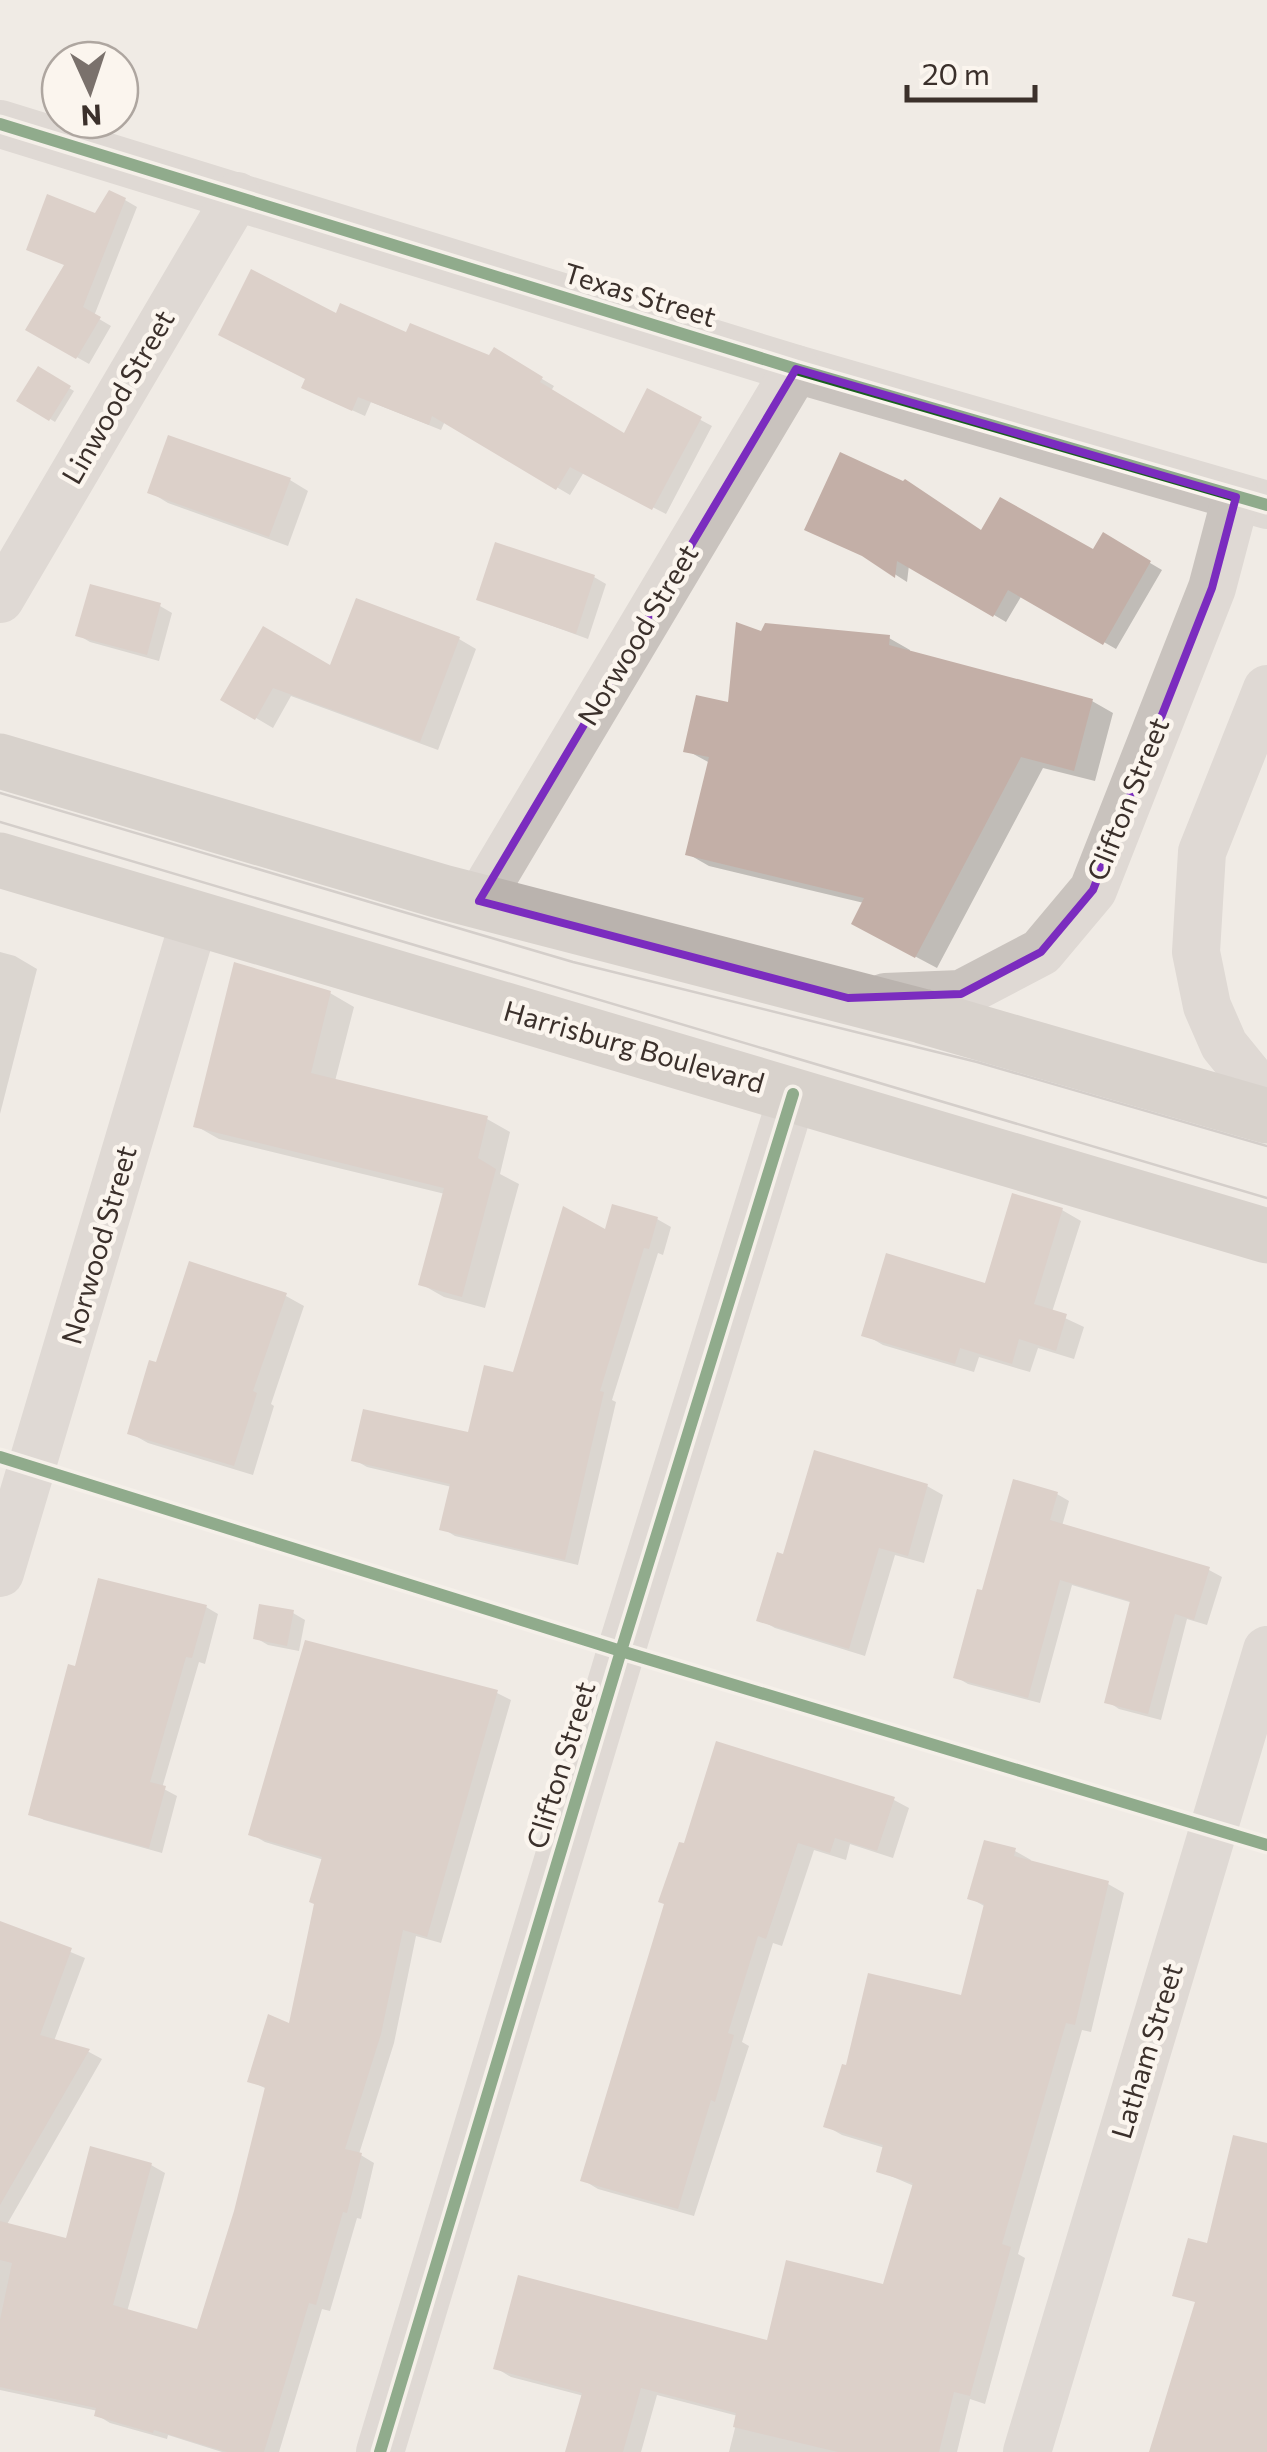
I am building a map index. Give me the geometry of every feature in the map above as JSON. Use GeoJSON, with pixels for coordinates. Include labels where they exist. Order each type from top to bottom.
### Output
{"type":"FeatureCollection","features":[{"type":"Feature","properties":{"kind":"main road"},"geometry":{"type":"LineString","coordinates":[[0,761],[480,901],[1020,1044],[1267,1116]]}},
{"type":"Feature","properties":{"kind":"main road","name":"Harrisburg Boulevard"},"geometry":{"type":"LineString","coordinates":[[0,860],[1267,1236]]}},
{"type":"Feature","properties":{"kind":"street","name":"Texas Street"},"geometry":{"type":"LineString","coordinates":[[0,124],[796,370],[1252,501]]}},
{"type":"Feature","properties":{"kind":"street","name":"Linwood Street"},"geometry":{"type":"LineString","coordinates":[[0,599],[236,196]]}},
{"type":"Feature","properties":{"kind":"street","name":"Norwood Street"},"geometry":{"type":"LineString","coordinates":[[480,901],[796,370]]}},
{"type":"Feature","properties":{"kind":"street","name":"Clifton Street"},"geometry":{"type":"LineString","coordinates":[[848,998],[961,994],[1042,952],[1093,890],[1212,588],[1252,501]]}},
{"type":"Feature","properties":{"kind":"street"},"geometry":{"type":"LineString","coordinates":[[1267,689],[1202,852],[1196,952],[1207,1006],[1224,1045],[1254,1082],[1267,1090]]}},
{"type":"Feature","properties":{"kind":"street","name":"Norwood Street"},"geometry":{"type":"LineString","coordinates":[[0,1573],[195,918]]}},
{"type":"Feature","properties":{"kind":"street","name":"Clifton Street"},"geometry":{"type":"LineString","coordinates":[[380,2452],[793,1094]]}},
{"type":"Feature","properties":{"kind":"street","name":"Latham Street"},"geometry":{"type":"LineString","coordinates":[[1027,2452],[1267,1650]]}},
{"type":"Feature","properties":{"kind":"highlighted area"},"geometry":{"type":"Polygon","coordinates":[[[796,369],[1236,497],[1212,588],[1093,890],[1041,952],[961,994],[848,998],[479,901],[796,369]]]}},
{"type":"Feature","properties":{"kind":"building"},"geometry":{"type":"Polygon","coordinates":[[[109,190],[126,198],[83,307],[101,317],[76,359],[25,330],[64,265],[26,250],[47,194],[95,213],[109,190]]]}},
{"type":"Feature","properties":{"kind":"building"},"geometry":{"type":"Polygon","coordinates":[[[251,269],[336,313],[340,303],[406,332],[410,323],[489,355],[494,347],[543,377],[540,382],[624,433],[647,388],[702,417],[652,510],[570,467],[556,490],[432,416],[429,425],[358,397],[352,411],[301,388],[305,379],[218,335],[251,269]]]}},
{"type":"Feature","properties":{"kind":"building"},"geometry":{"type":"Polygon","coordinates":[[[38,366],[71,386],[49,421],[16,401],[38,366]]]}},
{"type":"Feature","properties":{"kind":"building"},"geometry":{"type":"Polygon","coordinates":[[[168,435],[291,478],[269,537],[147,493],[168,435]]]}},
{"type":"Feature","properties":{"kind":"building"},"geometry":{"type":"Polygon","coordinates":[[[840,452],[905,479],[981,530],[1000,497],[1093,549],[1103,532],[1151,561],[1103,645],[1008,590],[993,617],[897,561],[895,578],[862,556],[804,530],[840,452]]]}},
{"type":"Feature","properties":{"kind":"building"},"geometry":{"type":"Polygon","coordinates":[[[495,542],[595,575],[576,634],[476,600],[495,542]]]}},
{"type":"Feature","properties":{"kind":"building"},"geometry":{"type":"Polygon","coordinates":[[[90,584],[161,603],[147,655],[75,636],[90,584]]]}},
{"type":"Feature","properties":{"kind":"building"},"geometry":{"type":"Polygon","coordinates":[[[356,598],[460,637],[420,742],[273,688],[255,720],[220,700],[263,626],[330,665],[356,598]]]}},
{"type":"Feature","properties":{"kind":"building"},"geometry":{"type":"Polygon","coordinates":[[[736,622],[761,631],[765,623],[890,635],[889,645],[1093,699],[1074,771],[1021,757],[915,958],[851,924],[864,898],[685,855],[709,757],[683,752],[696,695],[728,702],[736,622]]]}},
{"type":"Feature","properties":{"kind":"building"},"geometry":{"type":"Polygon","coordinates":[[[234,962],[331,991],[311,1073],[488,1116],[478,1158],[496,1169],[462,1297],[418,1285],[444,1188],[193,1127],[234,962]]]}},
{"type":"Feature","properties":{"kind":"building"},"geometry":{"type":"Polygon","coordinates":[[[1012,1193],[1063,1208],[1034,1304],[1067,1314],[1056,1351],[1019,1339],[1012,1364],[960,1348],[955,1364],[861,1336],[886,1253],[985,1283],[1012,1193]]]}},
{"type":"Feature","properties":{"kind":"building"},"geometry":{"type":"Polygon","coordinates":[[[612,1204],[658,1217],[649,1249],[644,1248],[600,1391],[604,1392],[565,1560],[439,1530],[450,1484],[351,1461],[363,1409],[468,1432],[484,1365],[513,1372],[563,1206],[605,1229],[612,1204]]]}},
{"type":"Feature","properties":{"kind":"building"},"geometry":{"type":"Polygon","coordinates":[[[189,1261],[287,1293],[253,1391],[257,1393],[234,1466],[127,1434],[149,1360],[156,1362],[189,1261]]]}},
{"type":"Feature","properties":{"kind":"building"},"geometry":{"type":"Polygon","coordinates":[[[814,1450],[928,1484],[908,1556],[879,1548],[849,1649],[756,1621],[777,1552],[783,1554],[814,1450]]]}},
{"type":"Feature","properties":{"kind":"building"},"geometry":{"type":"Polygon","coordinates":[[[1013,1479],[1058,1492],[1050,1520],[1210,1567],[1194,1620],[1175,1614],[1148,1714],[1104,1703],[1130,1601],[1060,1580],[1028,1698],[953,1678],[1013,1479]]]}},
{"type":"Feature","properties":{"kind":"building"},"geometry":{"type":"Polygon","coordinates":[[[98,1578],[207,1605],[192,1658],[186,1657],[150,1782],[166,1786],[149,1848],[28,1815],[68,1664],[75,1666],[98,1578]]]}},
{"type":"Feature","properties":{"kind":"building"},"geometry":{"type":"Polygon","coordinates":[[[259,1604],[294,1610],[287,1646],[253,1639],[259,1604]]]}},
{"type":"Feature","properties":{"kind":"building"},"geometry":{"type":"Polygon","coordinates":[[[305,1640],[498,1690],[427,1937],[403,1930],[381,2034],[345,2149],[362,2153],[347,2213],[343,2212],[316,2305],[309,2303],[264,2452],[227,2452],[94,2416],[96,2408],[0,2387],[0,2320],[12,2263],[0,2260],[0,2221],[66,2238],[90,2146],[152,2163],[113,2305],[197,2329],[234,2211],[265,2087],[247,2082],[268,2014],[289,2023],[314,1904],[309,1902],[322,1857],[248,1835],[305,1640]]]}},
{"type":"Feature","properties":{"kind":"building"},"geometry":{"type":"Polygon","coordinates":[[[716,1741],[895,1797],[877,1851],[835,1838],[830,1853],[798,1843],[766,1939],[758,1936],[728,2033],[734,2035],[715,2102],[711,2100],[678,2209],[580,2181],[664,1904],[658,1902],[679,1842],[684,1843],[716,1741]]]}},
{"type":"Feature","properties":{"kind":"building"},"geometry":{"type":"Polygon","coordinates":[[[984,1840],[1016,1848],[1014,1856],[1109,1881],[1075,2025],[1066,2023],[1002,2244],[1011,2247],[970,2396],[954,2392],[939,2452],[838,2452],[733,2427],[736,2413],[641,2388],[623,2452],[565,2452],[582,2393],[493,2369],[518,2275],[767,2340],[786,2260],[883,2284],[913,2183],[876,2172],[883,2145],[823,2127],[842,2064],[846,2065],[868,1973],[961,1995],[984,1904],[967,1899],[984,1840]]]}},
{"type":"Feature","properties":{"kind":"building"},"geometry":{"type":"Polygon","coordinates":[[[0,1921],[72,1948],[40,2035],[90,2049],[0,2205],[0,1921]]]}},
{"type":"Feature","properties":{"kind":"building"},"geometry":{"type":"Polygon","coordinates":[[[1233,2135],[1267,2143],[1267,2452],[1149,2452],[1195,2302],[1172,2296],[1188,2238],[1207,2243],[1233,2135]]]}},
{"type":"Feature","properties":{"kind":"tram line"},"geometry":{"type":"LineString","coordinates":[[0,793],[573,962],[977,1062],[1267,1146]]}},
{"type":"Feature","properties":{"kind":"tram line"},"geometry":{"type":"LineString","coordinates":[[0,822],[1267,1198]]}},
{"type":"Feature","properties":{"kind":"cycle path"},"geometry":{"type":"LineString","coordinates":[[0,124],[796,369],[1267,505]]}},
{"type":"Feature","properties":{"kind":"cycle path"},"geometry":{"type":"LineString","coordinates":[[380,2452],[793,1094]]}},
{"type":"Feature","properties":{"kind":"cycle path"},"geometry":{"type":"LineString","coordinates":[[0,1457],[621,1651],[1267,1845]]}}]}
